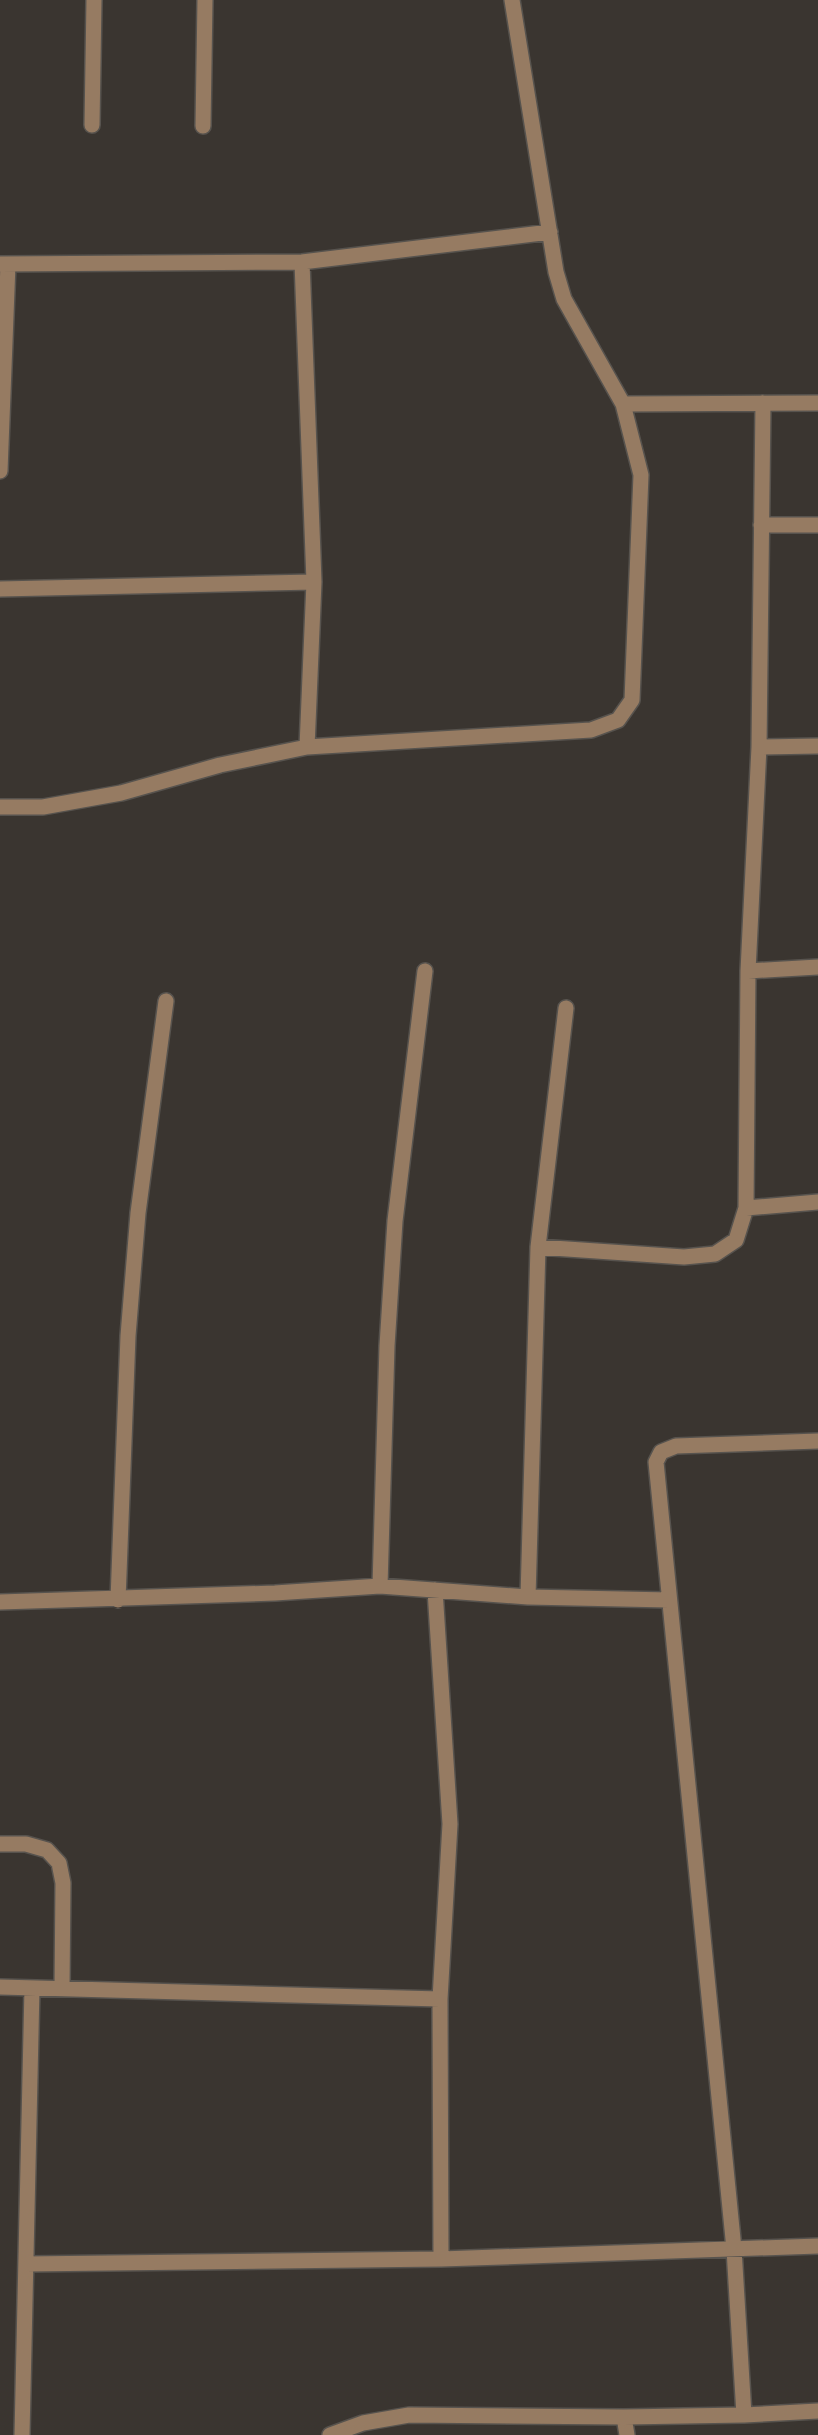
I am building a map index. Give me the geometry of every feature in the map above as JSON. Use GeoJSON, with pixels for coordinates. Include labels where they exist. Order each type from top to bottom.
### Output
{"type":"FeatureCollection","features":[{"type":"Feature","properties":{"kind":"street"},"geometry":{"type":"LineString","coordinates":[[92,125],[94,0]]}},
{"type":"Feature","properties":{"kind":"street"},"geometry":{"type":"LineString","coordinates":[[203,126],[205,0]]}},
{"type":"Feature","properties":{"kind":"street"},"geometry":{"type":"LineString","coordinates":[[0,807],[43,807],[121,793],[220,765],[307,747],[591,730],[618,720],[632,700],[641,475],[623,404],[564,299],[556,272],[512,0]]}},
{"type":"Feature","properties":{"kind":"street"},"geometry":{"type":"LineString","coordinates":[[0,471],[4,264],[302,261],[550,232]]}},
{"type":"Feature","properties":{"kind":"street"},"geometry":{"type":"LineString","coordinates":[[302,261],[314,582],[307,747]]}},
{"type":"Feature","properties":{"kind":"street"},"geometry":{"type":"LineString","coordinates":[[538,1247],[684,1257],[716,1254],[736,1240],[746,1208],[748,971],[759,747],[763,403]]}},
{"type":"Feature","properties":{"kind":"street"},"geometry":{"type":"LineString","coordinates":[[623,404],[818,403]]}},
{"type":"Feature","properties":{"kind":"street"},"geometry":{"type":"LineString","coordinates":[[762,525],[818,525]]}},
{"type":"Feature","properties":{"kind":"street"},"geometry":{"type":"LineString","coordinates":[[0,589],[314,582]]}},
{"type":"Feature","properties":{"kind":"street"},"geometry":{"type":"LineString","coordinates":[[759,747],[818,746]]}},
{"type":"Feature","properties":{"kind":"street"},"geometry":{"type":"LineString","coordinates":[[748,971],[818,967]]}},
{"type":"Feature","properties":{"kind":"street"},"geometry":{"type":"LineString","coordinates":[[380,1586],[387,1346],[395,1221],[425,971]]}},
{"type":"Feature","properties":{"kind":"street"},"geometry":{"type":"LineString","coordinates":[[118,1600],[132,1280],[138,1213],[166,1000]]}},
{"type":"Feature","properties":{"kind":"street"},"geometry":{"type":"LineString","coordinates":[[528,1597],[538,1247],[566,1008]]}},
{"type":"Feature","properties":{"kind":"street"},"geometry":{"type":"LineString","coordinates":[[746,1208],[818,1202]]}},
{"type":"Feature","properties":{"kind":"street"},"geometry":{"type":"LineString","coordinates":[[744,2415],[734,2249],[656,1462],[661,1452],[676,1446],[818,1441]]}},
{"type":"Feature","properties":{"kind":"street"},"geometry":{"type":"LineString","coordinates":[[0,1602],[118,1600],[380,1586],[528,1597],[669,1600]]}},
{"type":"Feature","properties":{"kind":"street"},"geometry":{"type":"LineString","coordinates":[[435,1590],[450,1824],[440,1999],[441,2259]]}},
{"type":"Feature","properties":{"kind":"street"},"geometry":{"type":"LineString","coordinates":[[0,1844],[26,1844],[47,1850],[59,1863],[63,1883],[62,1988]]}},
{"type":"Feature","properties":{"kind":"street"},"geometry":{"type":"LineString","coordinates":[[0,1987],[440,1999]]}},
{"type":"Feature","properties":{"kind":"street"},"geometry":{"type":"LineString","coordinates":[[22,2435],[32,1988]]}},
{"type":"Feature","properties":{"kind":"street"},"geometry":{"type":"LineString","coordinates":[[26,2264],[441,2259],[818,2246]]}},
{"type":"Feature","properties":{"kind":"street"},"geometry":{"type":"LineString","coordinates":[[330,2435],[363,2423],[409,2415],[624,2417],[818,2411]]}},
{"type":"Feature","properties":{"kind":"street"},"geometry":{"type":"LineString","coordinates":[[624,2417],[627,2435]]}}]}
